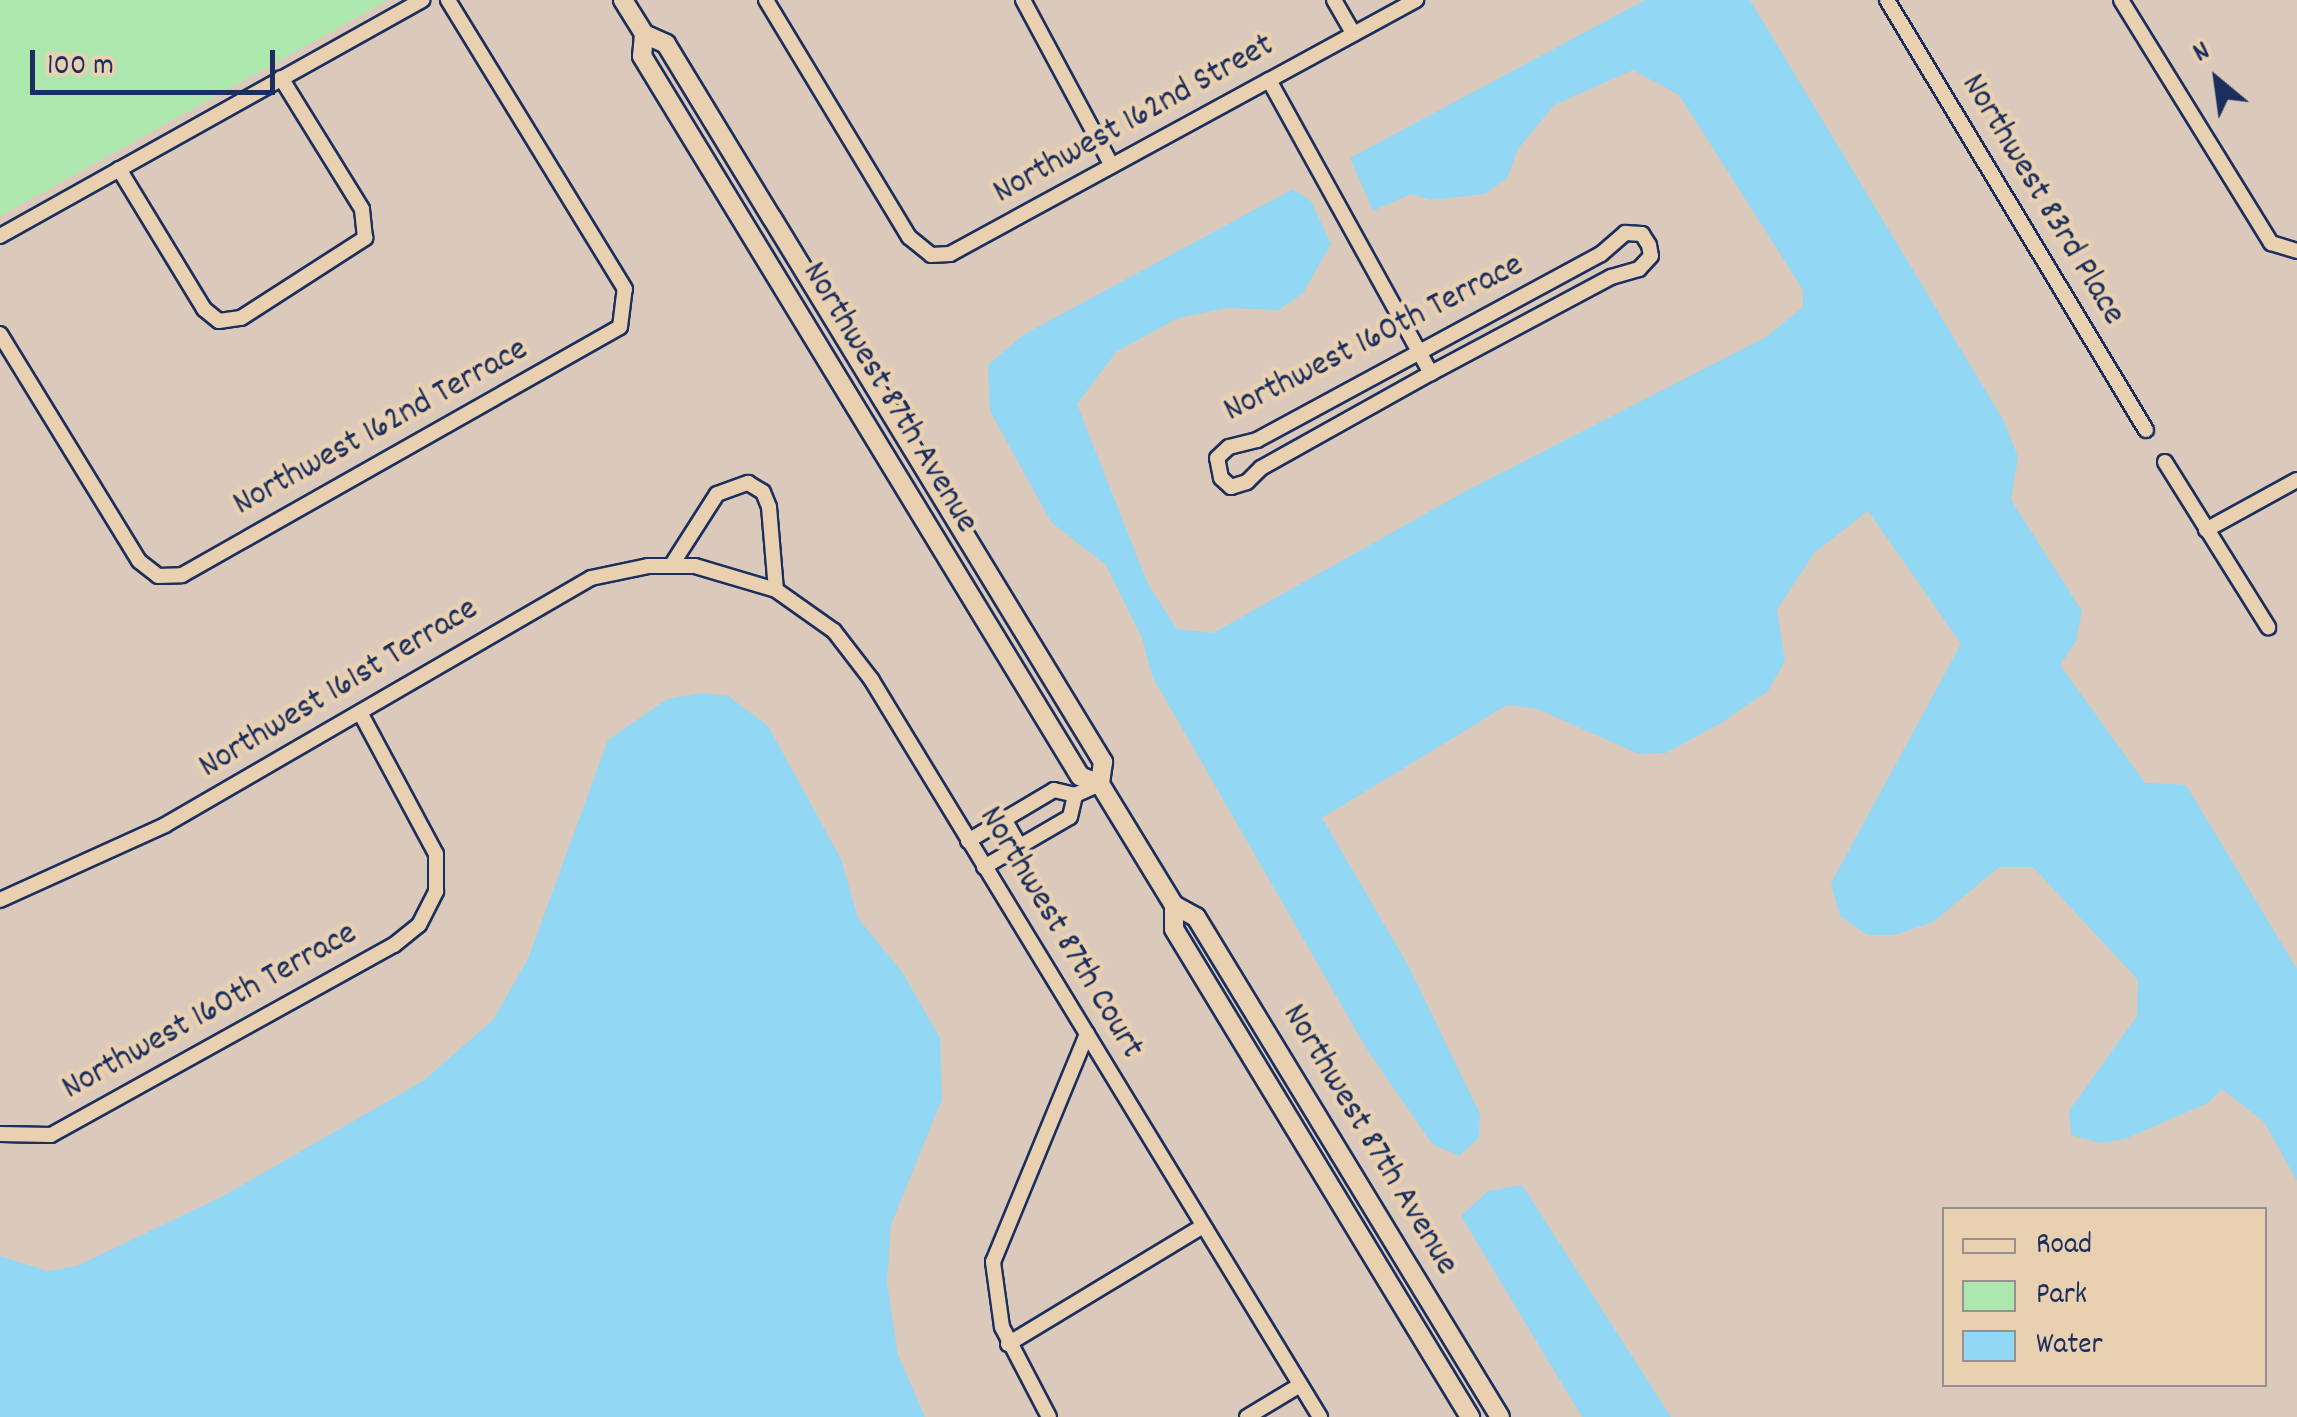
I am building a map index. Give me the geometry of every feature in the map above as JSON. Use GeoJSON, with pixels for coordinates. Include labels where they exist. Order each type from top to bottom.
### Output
{"type":"FeatureCollection","features":[{"type":"Feature","properties":{"kind":"street"},"geometry":{"type":"LineString","coordinates":[[0,236],[422,0]]}},
{"type":"Feature","properties":{"kind":"street","name":"Northwest 162nd Terrace"},"geometry":{"type":"LineString","coordinates":[[0,334],[139,562],[158,576],[182,575],[620,327],[626,316],[624,288],[448,0]]}},
{"type":"Feature","properties":{"kind":"street","name":"Northwest 87th Avenue"},"geometry":{"type":"LineString","coordinates":[[623,0],[644,34],[666,44],[1102,762],[1100,784],[1174,905],[1196,917],[1500,1417]]}},
{"type":"Feature","properties":{"kind":"street","name":"Northwest 162nd Street"},"geometry":{"type":"LineString","coordinates":[[766,0],[908,237],[931,256],[950,254],[1416,0]]}},
{"type":"Feature","properties":{"kind":"street"},"geometry":{"type":"LineString","coordinates":[[1023,0],[1112,166]]}},
{"type":"Feature","properties":{"kind":"street"},"geometry":{"type":"LineString","coordinates":[[1334,0],[1354,34]]}},
{"type":"Feature","properties":{"kind":"street","name":"Northwest 83rd Place"},"geometry":{"type":"LineString","coordinates":[[1887,0],[2146,430]]}},
{"type":"Feature","properties":{"kind":"street"},"geometry":{"type":"LineString","coordinates":[[2121,0],[2271,244],[2297,252]]}},
{"type":"Feature","properties":{"kind":"street","name":"Northwest 87th Avenue"},"geometry":{"type":"LineString","coordinates":[[644,34],[642,56],[1080,776],[1100,784]]}},
{"type":"Feature","properties":{"kind":"street"},"geometry":{"type":"LineString","coordinates":[[119,169],[204,309],[220,321],[241,318],[365,238],[362,209],[282,78]]}},
{"type":"Feature","properties":{"kind":"street"},"geometry":{"type":"LineString","coordinates":[[1269,80],[1431,373]]}},
{"type":"Feature","properties":{"kind":"street","name":"Northwest 160th Terrace"},"geometry":{"type":"LineString","coordinates":[[1625,233],[1642,234],[1649,244],[1650,256],[1639,269],[1611,277],[1431,373],[1260,468],[1247,482],[1232,487],[1221,478],[1218,458],[1230,447],[1257,440],[1418,351],[1601,254],[1625,233]]}},
{"type":"Feature","properties":{"kind":"street"},"geometry":{"type":"LineString","coordinates":[[2164,462],[2268,627]]}},
{"type":"Feature","properties":{"kind":"street"},"geometry":{"type":"LineString","coordinates":[[2206,530],[2297,480]]}},
{"type":"Feature","properties":{"kind":"street"},"geometry":{"type":"LineString","coordinates":[[671,566],[717,494],[748,483],[763,492],[769,507],[776,590]]}},
{"type":"Feature","properties":{"kind":"street","name":"Northwest 161st Terrace"},"geometry":{"type":"LineString","coordinates":[[0,900],[165,825],[361,714],[572,586],[609,573],[671,566],[716,570]]}},
{"type":"Feature","properties":{"kind":"street","name":"Northwest 87th Court"},"geometry":{"type":"LineString","coordinates":[[716,570],[776,590],[808,608],[857,658],[1320,1417]]}},
{"type":"Feature","properties":{"kind":"street","name":"Northwest 160th Terrace"},"geometry":{"type":"LineString","coordinates":[[0,1134],[40,1138],[409,934],[433,902],[438,865],[428,833],[361,714]]}},
{"type":"Feature","properties":{"kind":"street"},"geometry":{"type":"LineString","coordinates":[[968,840],[1054,790],[1075,795],[1100,784]]}},
{"type":"Feature","properties":{"kind":"street"},"geometry":{"type":"LineString","coordinates":[[984,867],[1070,817],[1075,795]]}},
{"type":"Feature","properties":{"kind":"street"},"geometry":{"type":"LineString","coordinates":[[1004,819],[1020,847]]}},
{"type":"Feature","properties":{"kind":"street","name":"Northwest 87th Avenue"},"geometry":{"type":"LineString","coordinates":[[1174,905],[1174,929],[1470,1417]]}},
{"type":"Feature","properties":{"kind":"street"},"geometry":{"type":"LineString","coordinates":[[1049,1417],[1008,1344],[996,1308],[996,1243],[1087,1034]]}},
{"type":"Feature","properties":{"kind":"street"},"geometry":{"type":"LineString","coordinates":[[1008,1344],[1203,1226]]}},
{"type":"Feature","properties":{"kind":"street"},"geometry":{"type":"LineString","coordinates":[[1247,1417],[1300,1384]]}},
{"type":"Feature","properties":{"kind":"green space"},"geometry":{"type":"Polygon","coordinates":[[[0,0],[388,0],[0,216],[0,0]]]}},
{"type":"Feature","properties":{"kind":"water"},"geometry":{"type":"Polygon","coordinates":[[[1645,0],[1750,0],[2004,421],[2018,457],[2011,500],[2082,611],[2076,641],[2060,665],[2145,783],[2186,785],[2297,969],[2297,1181],[2264,1122],[2222,1089],[2208,1103],[2125,1139],[2100,1143],[2071,1135],[2069,1111],[2137,1016],[2138,980],[2033,867],[1999,867],[1933,922],[1894,935],[1867,935],[1840,916],[1831,883],[1961,644],[1868,511],[1814,553],[1777,610],[1785,661],[1768,691],[1721,723],[1666,753],[1639,754],[1537,709],[1507,705],[1322,818],[1408,965],[1480,1114],[1479,1138],[1459,1156],[1432,1144],[1366,1048],[1152,676],[1142,638],[1106,565],[1051,522],[990,411],[988,365],[1023,335],[1293,189],[1311,201],[1331,244],[1303,293],[1279,310],[1227,308],[1178,318],[1116,352],[1077,404],[1148,584],[1177,629],[1213,633],[1466,491],[1766,337],[1803,307],[1803,290],[1679,95],[1633,70],[1554,105],[1518,149],[1507,178],[1485,194],[1431,200],[1411,194],[1373,211],[1350,158],[1645,0]]]}},
{"type":"Feature","properties":{"kind":"water"},"geometry":{"type":"Polygon","coordinates":[[[702,693],[728,696],[768,726],[841,859],[858,918],[902,972],[940,1038],[942,1099],[891,1225],[887,1282],[898,1355],[925,1417],[0,1417],[0,1256],[48,1271],[77,1266],[223,1196],[423,1081],[493,1020],[528,959],[608,740],[667,699],[702,693]]]}},
{"type":"Feature","properties":{"kind":"water"},"geometry":{"type":"Polygon","coordinates":[[[1522,1185],[1671,1417],[1582,1417],[1461,1216],[1488,1191],[1522,1185]]]}}]}
